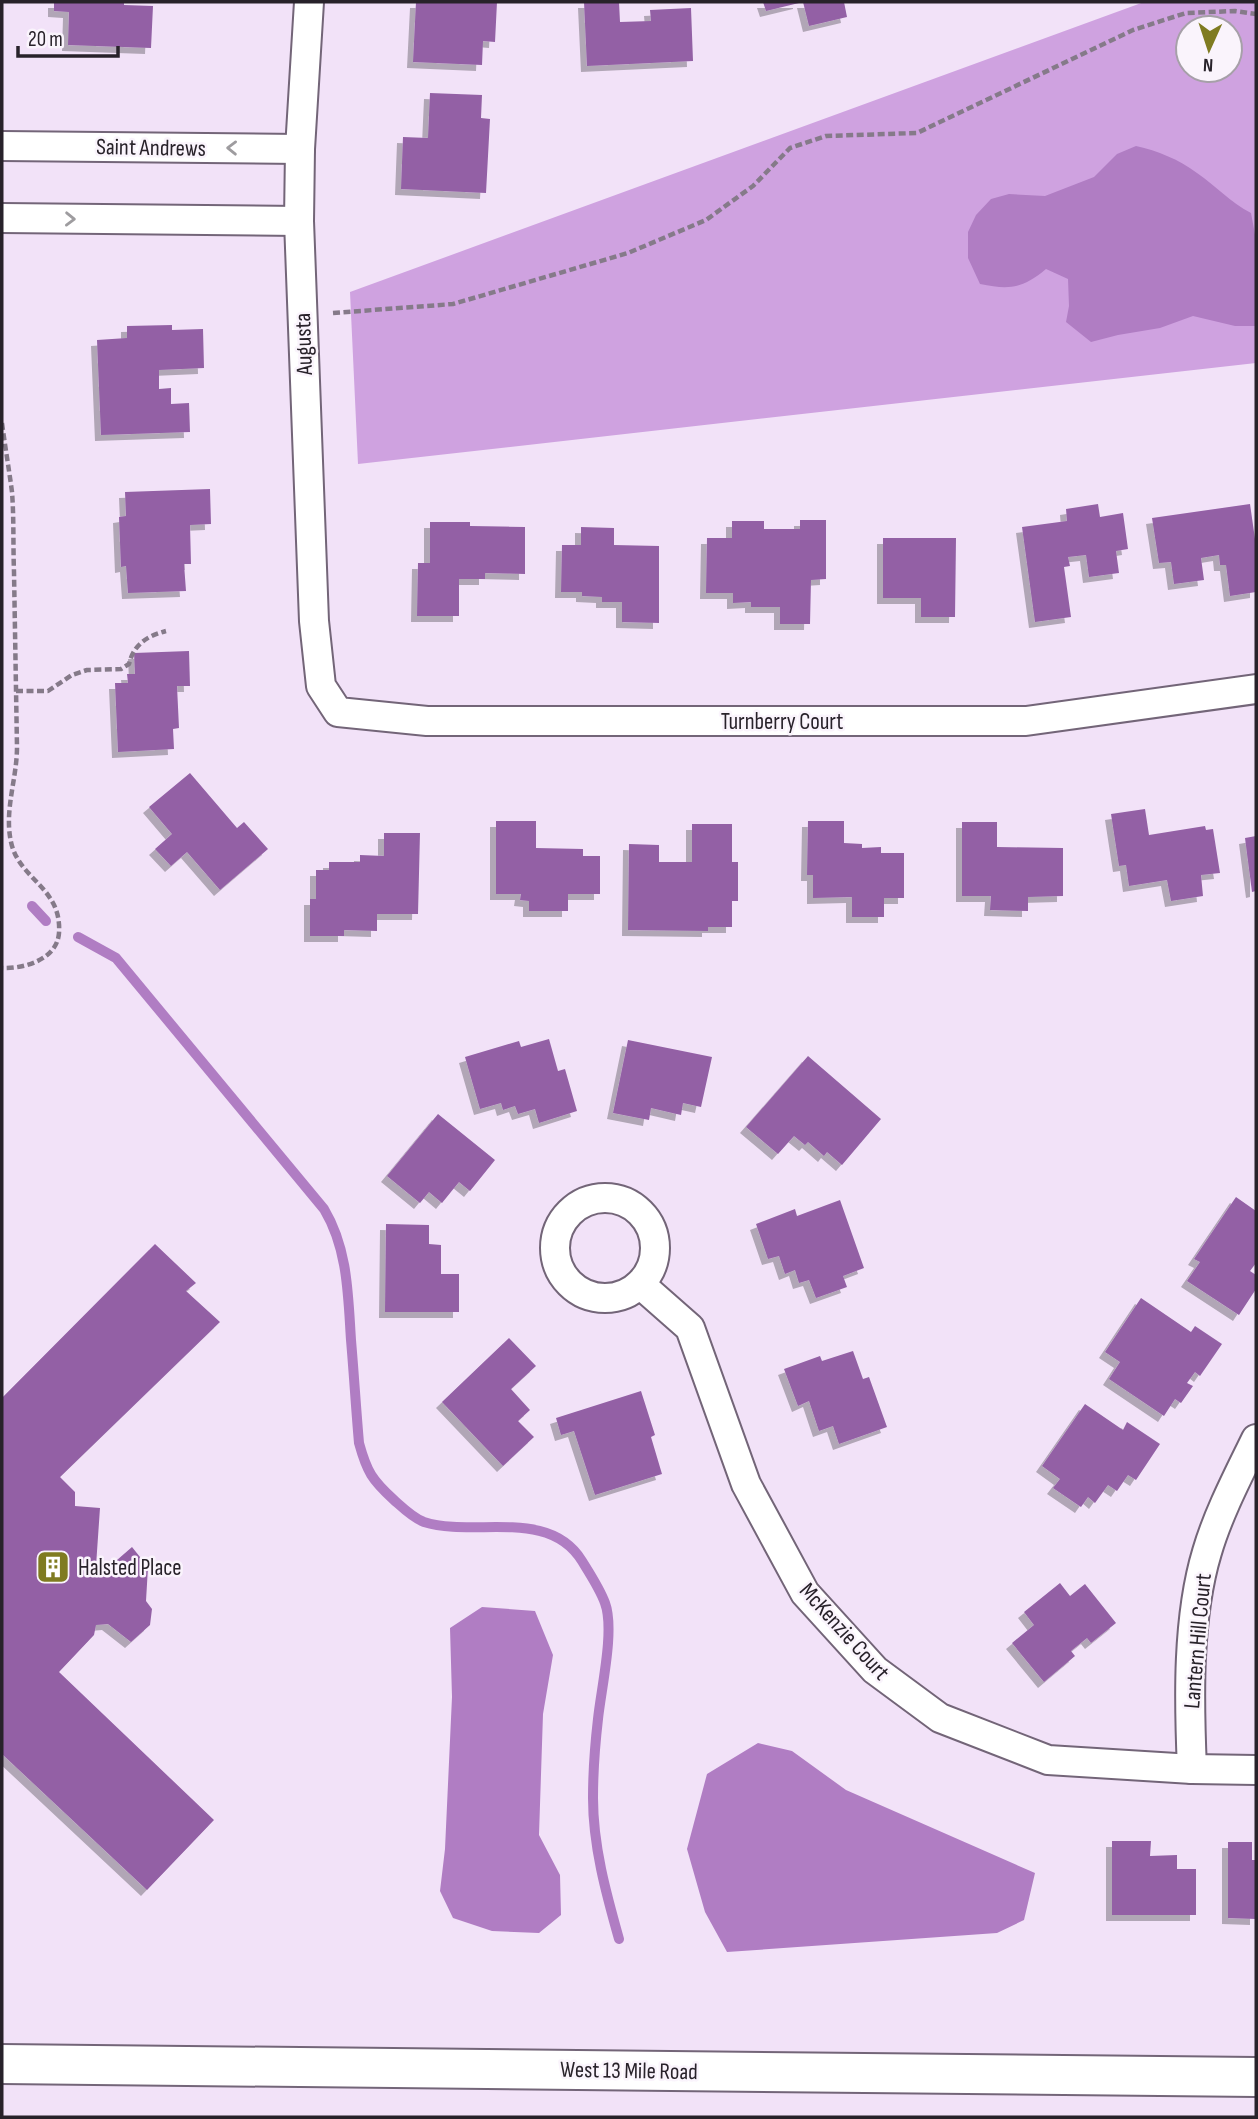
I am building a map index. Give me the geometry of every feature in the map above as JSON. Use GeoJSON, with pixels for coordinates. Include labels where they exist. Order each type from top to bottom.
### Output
{"type":"FeatureCollection","features":[{"type":"Feature","properties":{"kind":"street","name":"Augusta"},"geometry":{"type":"LineString","coordinates":[[309,2],[300,149],[299,221],[314,621],[321,686]]}},
{"type":"Feature","properties":{"kind":"street","name":"Saint Andrews"},"geometry":{"type":"LineString","coordinates":[[2,146],[300,149]]}},
{"type":"Feature","properties":{"kind":"street"},"geometry":{"type":"LineString","coordinates":[[2,218],[299,221]]}},
{"type":"Feature","properties":{"kind":"street","name":"Turnberry Court"},"geometry":{"type":"LineString","coordinates":[[321,686],[338,712],[428,721],[1026,721],[1256,689]]}},
{"type":"Feature","properties":{"kind":"street","name":"McKenzie Court"},"geometry":{"type":"LineString","coordinates":[[640,1283],[690,1328],[746,1484],[805,1593],[875,1670],[940,1718],[1048,1760],[1256,1770]]}},
{"type":"Feature","properties":{"kind":"street","name":"Lantern Hill Court"},"geometry":{"type":"LineString","coordinates":[[1192,1769],[1189,1690],[1196,1606],[1207,1552],[1256,1439]]}},
{"type":"Feature","properties":{"kind":"street","name":"West 13 Mile Road"},"geometry":{"type":"LineString","coordinates":[[2,2064],[1256,2077]]}},
{"type":"Feature","properties":{"kind":"path"},"geometry":{"type":"LineString","coordinates":[[302,314],[415,309],[453,304],[628,253],[706,220],[753,186],[790,148],[826,136],[917,133],[1133,30],[1186,13],[1235,11],[1256,14]]}},
{"type":"Feature","properties":{"kind":"path"},"geometry":{"type":"LineString","coordinates":[[2,424],[12,493],[17,766],[8,812],[11,842],[18,863],[44,888],[57,909],[59,935],[40,961],[18,969],[2,968]]}},
{"type":"Feature","properties":{"kind":"path"},"geometry":{"type":"LineString","coordinates":[[16,691],[48,691],[72,675],[87,670],[121,669],[129,664],[132,652],[145,639],[166,631]]}},
{"type":"Feature","properties":{"kind":"shaded area"},"geometry":{"type":"Polygon","coordinates":[[[1144,2],[1256,2],[1256,363],[358,464],[350,292],[1144,2]]]}},
{"type":"Feature","properties":{"kind":"shaded area"},"geometry":{"type":"Polygon","coordinates":[[[1136,146],[1183,164],[1251,213],[1256,240],[1256,326],[1235,326],[1193,316],[1160,328],[1091,342],[1066,322],[1069,306],[1068,279],[1046,269],[1030,281],[1015,286],[980,284],[968,258],[968,232],[976,215],[991,199],[1009,194],[1045,196],[1094,177],[1117,154],[1136,146]]]}},
{"type":"Feature","properties":{"kind":"shaded area"},"geometry":{"type":"Polygon","coordinates":[[[482,1607],[535,1611],[553,1655],[543,1714],[539,1835],[560,1875],[561,1915],[539,1933],[492,1931],[453,1918],[440,1891],[445,1849],[452,1697],[450,1628],[482,1607]]]}},
{"type":"Feature","properties":{"kind":"shaded area"},"geometry":{"type":"Polygon","coordinates":[[[758,1743],[792,1751],[846,1790],[1035,1873],[1024,1920],[997,1933],[727,1952],[705,1912],[687,1849],[707,1774],[758,1743]]]}},
{"type":"Feature","properties":{"kind":"building"},"geometry":{"type":"Polygon","coordinates":[[[54,2],[124,2],[124,5],[153,6],[151,48],[68,45],[69,12],[54,11],[54,2]]]}},
{"type":"Feature","properties":{"kind":"building"},"geometry":{"type":"Polygon","coordinates":[[[416,2],[497,2],[495,42],[483,41],[482,65],[413,62],[416,2]]]}},
{"type":"Feature","properties":{"kind":"building"},"geometry":{"type":"Polygon","coordinates":[[[584,2],[619,2],[620,22],[651,21],[650,10],[691,8],[693,61],[587,66],[584,2]]]}},
{"type":"Feature","properties":{"kind":"building"},"geometry":{"type":"Polygon","coordinates":[[[763,2],[799,2],[799,3],[766,11],[763,2]]]}},
{"type":"Feature","properties":{"kind":"building"},"geometry":{"type":"Polygon","coordinates":[[[803,2],[844,2],[847,17],[809,26],[803,2]]]}},
{"type":"Feature","properties":{"kind":"building"},"geometry":{"type":"Polygon","coordinates":[[[430,93],[482,95],[481,118],[490,119],[486,193],[401,189],[403,137],[428,138],[430,93]]]}},
{"type":"Feature","properties":{"kind":"building"},"geometry":{"type":"Polygon","coordinates":[[[172,325],[172,330],[203,329],[204,368],[159,370],[159,389],[171,388],[171,404],[189,403],[190,432],[101,435],[97,340],[127,338],[127,326],[172,325]]]}},
{"type":"Feature","properties":{"kind":"building"},"geometry":{"type":"Polygon","coordinates":[[[210,489],[211,524],[190,525],[191,564],[184,564],[186,591],[128,593],[126,566],[121,567],[119,517],[126,516],[125,492],[210,489]]]}},
{"type":"Feature","properties":{"kind":"building"},"geometry":{"type":"Polygon","coordinates":[[[1098,504],[1100,517],[1123,513],[1128,549],[1116,551],[1119,573],[1089,577],[1086,555],[1068,557],[1070,566],[1064,567],[1071,617],[1035,622],[1022,527],[1067,521],[1066,509],[1098,504]]]}},
{"type":"Feature","properties":{"kind":"building"},"geometry":{"type":"Polygon","coordinates":[[[1250,504],[1256,546],[1256,592],[1230,596],[1226,565],[1220,565],[1219,555],[1201,558],[1204,580],[1174,584],[1171,562],[1159,563],[1152,518],[1250,504]]]}},
{"type":"Feature","properties":{"kind":"building"},"geometry":{"type":"Polygon","coordinates":[[[800,520],[826,520],[826,579],[811,580],[810,624],[780,624],[780,607],[751,607],[751,602],[733,603],[733,593],[706,593],[707,538],[732,538],[732,521],[764,521],[764,529],[800,529],[800,520]]]}},
{"type":"Feature","properties":{"kind":"building"},"geometry":{"type":"Polygon","coordinates":[[[430,522],[470,522],[470,526],[525,527],[525,574],[485,573],[485,579],[459,579],[459,616],[417,616],[418,563],[430,563],[430,522]]]}},
{"type":"Feature","properties":{"kind":"building"},"geometry":{"type":"Polygon","coordinates":[[[581,527],[614,528],[614,545],[659,546],[659,623],[622,622],[622,602],[602,602],[602,597],[582,596],[582,592],[561,592],[562,545],[581,545],[581,527]]]}},
{"type":"Feature","properties":{"kind":"building"},"geometry":{"type":"Polygon","coordinates":[[[883,538],[956,538],[955,617],[921,617],[921,598],[883,598],[883,538]]]}},
{"type":"Feature","properties":{"kind":"building"},"geometry":{"type":"Polygon","coordinates":[[[189,651],[190,686],[177,686],[179,728],[173,729],[174,749],[118,752],[115,683],[128,683],[127,674],[135,674],[134,653],[189,651]]]}},
{"type":"Feature","properties":{"kind":"building"},"geometry":{"type":"Polygon","coordinates":[[[190,773],[237,828],[244,822],[268,849],[220,890],[187,852],[171,866],[155,849],[172,834],[149,807],[190,773]]]}},
{"type":"Feature","properties":{"kind":"building"},"geometry":{"type":"Polygon","coordinates":[[[1145,809],[1149,835],[1205,826],[1206,830],[1213,829],[1220,873],[1201,875],[1203,896],[1171,901],[1167,880],[1129,886],[1126,865],[1119,866],[1111,814],[1145,809]]]}},
{"type":"Feature","properties":{"kind":"building"},"geometry":{"type":"Polygon","coordinates":[[[496,821],[536,821],[536,848],[583,849],[583,856],[600,856],[600,894],[568,894],[568,911],[529,911],[529,901],[520,900],[521,894],[496,894],[496,821]]]}},
{"type":"Feature","properties":{"kind":"building"},"geometry":{"type":"Polygon","coordinates":[[[808,821],[844,821],[844,843],[862,844],[862,848],[881,847],[881,853],[904,853],[904,898],[884,898],[884,917],[852,917],[852,897],[813,898],[813,875],[807,875],[808,821]]]}},
{"type":"Feature","properties":{"kind":"building"},"geometry":{"type":"Polygon","coordinates":[[[962,822],[997,822],[997,847],[1063,848],[1063,896],[1028,897],[1028,911],[990,910],[991,896],[962,896],[962,822]]]}},
{"type":"Feature","properties":{"kind":"building"},"geometry":{"type":"Polygon","coordinates":[[[692,824],[732,824],[732,862],[738,862],[738,901],[732,901],[732,927],[708,927],[708,931],[628,930],[629,844],[659,845],[659,862],[692,862],[692,824]]]}},
{"type":"Feature","properties":{"kind":"building"},"geometry":{"type":"Polygon","coordinates":[[[384,833],[420,833],[418,914],[377,914],[377,931],[344,930],[344,936],[310,936],[310,899],[316,899],[316,870],[329,870],[329,862],[360,862],[360,855],[384,856],[384,833]]]}},
{"type":"Feature","properties":{"kind":"building"},"geometry":{"type":"Polygon","coordinates":[[[1256,836],[1256,891],[1252,892],[1245,838],[1256,836]]]}},
{"type":"Feature","properties":{"kind":"building"},"geometry":{"type":"Polygon","coordinates":[[[549,1039],[558,1071],[565,1069],[577,1111],[539,1123],[535,1109],[518,1114],[515,1106],[503,1110],[501,1103],[480,1109],[465,1057],[519,1041],[521,1047],[549,1039]]]}},
{"type":"Feature","properties":{"kind":"building"},"geometry":{"type":"Polygon","coordinates":[[[628,1040],[712,1057],[701,1107],[683,1103],[681,1115],[651,1108],[649,1120],[613,1113],[628,1040]]]}},
{"type":"Feature","properties":{"kind":"building"},"geometry":{"type":"Polygon","coordinates":[[[808,1056],[881,1119],[842,1165],[827,1152],[824,1156],[808,1142],[805,1145],[794,1136],[778,1154],[746,1127],[808,1056]]]}},
{"type":"Feature","properties":{"kind":"building"},"geometry":{"type":"Polygon","coordinates":[[[438,1114],[495,1160],[470,1191],[459,1182],[442,1203],[429,1192],[420,1203],[387,1176],[438,1114]]]}},
{"type":"Feature","properties":{"kind":"building"},"geometry":{"type":"Polygon","coordinates":[[[1236,1197],[1256,1211],[1256,1263],[1250,1271],[1256,1275],[1256,1289],[1239,1315],[1187,1281],[1200,1262],[1194,1259],[1236,1197]]]}},
{"type":"Feature","properties":{"kind":"building"},"geometry":{"type":"Polygon","coordinates":[[[840,1200],[864,1268],[843,1276],[847,1287],[816,1298],[809,1280],[799,1283],[795,1270],[785,1274],[779,1256],[768,1259],[756,1224],[795,1209],[797,1216],[840,1200]]]}},
{"type":"Feature","properties":{"kind":"building"},"geometry":{"type":"Polygon","coordinates":[[[386,1224],[429,1225],[429,1244],[441,1245],[441,1274],[459,1274],[459,1312],[385,1312],[386,1224]]]}},
{"type":"Feature","properties":{"kind":"building","name":"Halsted Place"},"geometry":{"type":"Polygon","coordinates":[[[155,1244],[196,1283],[186,1291],[220,1322],[60,1477],[75,1492],[75,1506],[100,1508],[96,1566],[109,1567],[132,1547],[148,1567],[146,1601],[152,1609],[150,1625],[131,1642],[108,1624],[96,1625],[94,1635],[59,1672],[214,1820],[147,1890],[2,1754],[2,1398],[155,1244]]]}},
{"type":"Feature","properties":{"kind":"building"},"geometry":{"type":"Polygon","coordinates":[[[1141,1298],[1191,1332],[1195,1326],[1222,1344],[1200,1376],[1195,1372],[1187,1383],[1193,1386],[1181,1403],[1175,1399],[1164,1416],[1109,1379],[1120,1362],[1105,1352],[1141,1298]]]}},
{"type":"Feature","properties":{"kind":"building"},"geometry":{"type":"Polygon","coordinates":[[[509,1338],[536,1366],[511,1389],[530,1410],[518,1421],[534,1437],[503,1466],[442,1402],[509,1338]]]}},
{"type":"Feature","properties":{"kind":"building"},"geometry":{"type":"Polygon","coordinates":[[[853,1351],[863,1379],[869,1377],[887,1427],[839,1444],[833,1426],[819,1431],[809,1401],[798,1406],[784,1369],[820,1356],[822,1361],[853,1351]]]}},
{"type":"Feature","properties":{"kind":"building"},"geometry":{"type":"Polygon","coordinates":[[[641,1391],[655,1435],[651,1437],[662,1474],[595,1495],[574,1431],[561,1435],[556,1418],[641,1391]]]}},
{"type":"Feature","properties":{"kind":"building"},"geometry":{"type":"Polygon","coordinates":[[[1085,1404],[1123,1430],[1127,1422],[1160,1444],[1136,1480],[1128,1475],[1117,1491],[1108,1485],[1095,1503],[1088,1497],[1081,1507],[1053,1488],[1060,1479],[1042,1466],[1085,1404]]]}},
{"type":"Feature","properties":{"kind":"building"},"geometry":{"type":"Polygon","coordinates":[[[1060,1583],[1070,1596],[1085,1584],[1116,1623],[1091,1643],[1087,1638],[1071,1651],[1075,1656],[1044,1682],[1012,1643],[1034,1625],[1024,1612],[1060,1583]]]}},
{"type":"Feature","properties":{"kind":"building"},"geometry":{"type":"Polygon","coordinates":[[[1112,1841],[1151,1841],[1150,1856],[1177,1855],[1177,1869],[1196,1869],[1196,1915],[1112,1915],[1112,1841]]]}},
{"type":"Feature","properties":{"kind":"building"},"geometry":{"type":"Polygon","coordinates":[[[1228,1842],[1252,1842],[1252,1860],[1256,1860],[1256,1919],[1228,1918],[1228,1842]]]}},
{"type":"Feature","properties":{"kind":"waterway"},"geometry":{"type":"LineString","coordinates":[[32,906],[46,921]]}},
{"type":"Feature","properties":{"kind":"waterway"},"geometry":{"type":"LineString","coordinates":[[78,937],[116,958],[324,1209],[332,1224],[342,1256],[359,1443],[375,1481],[405,1509],[424,1522],[444,1526],[531,1529],[550,1534],[568,1544],[598,1587],[605,1603],[609,1628],[595,1749],[595,1834],[619,1939]]}},
{"type":"Feature","properties":{"kind":"place","name":"Halsted Place"},"geometry":{"type":"Point","coordinates":[53,1567]}}]}
